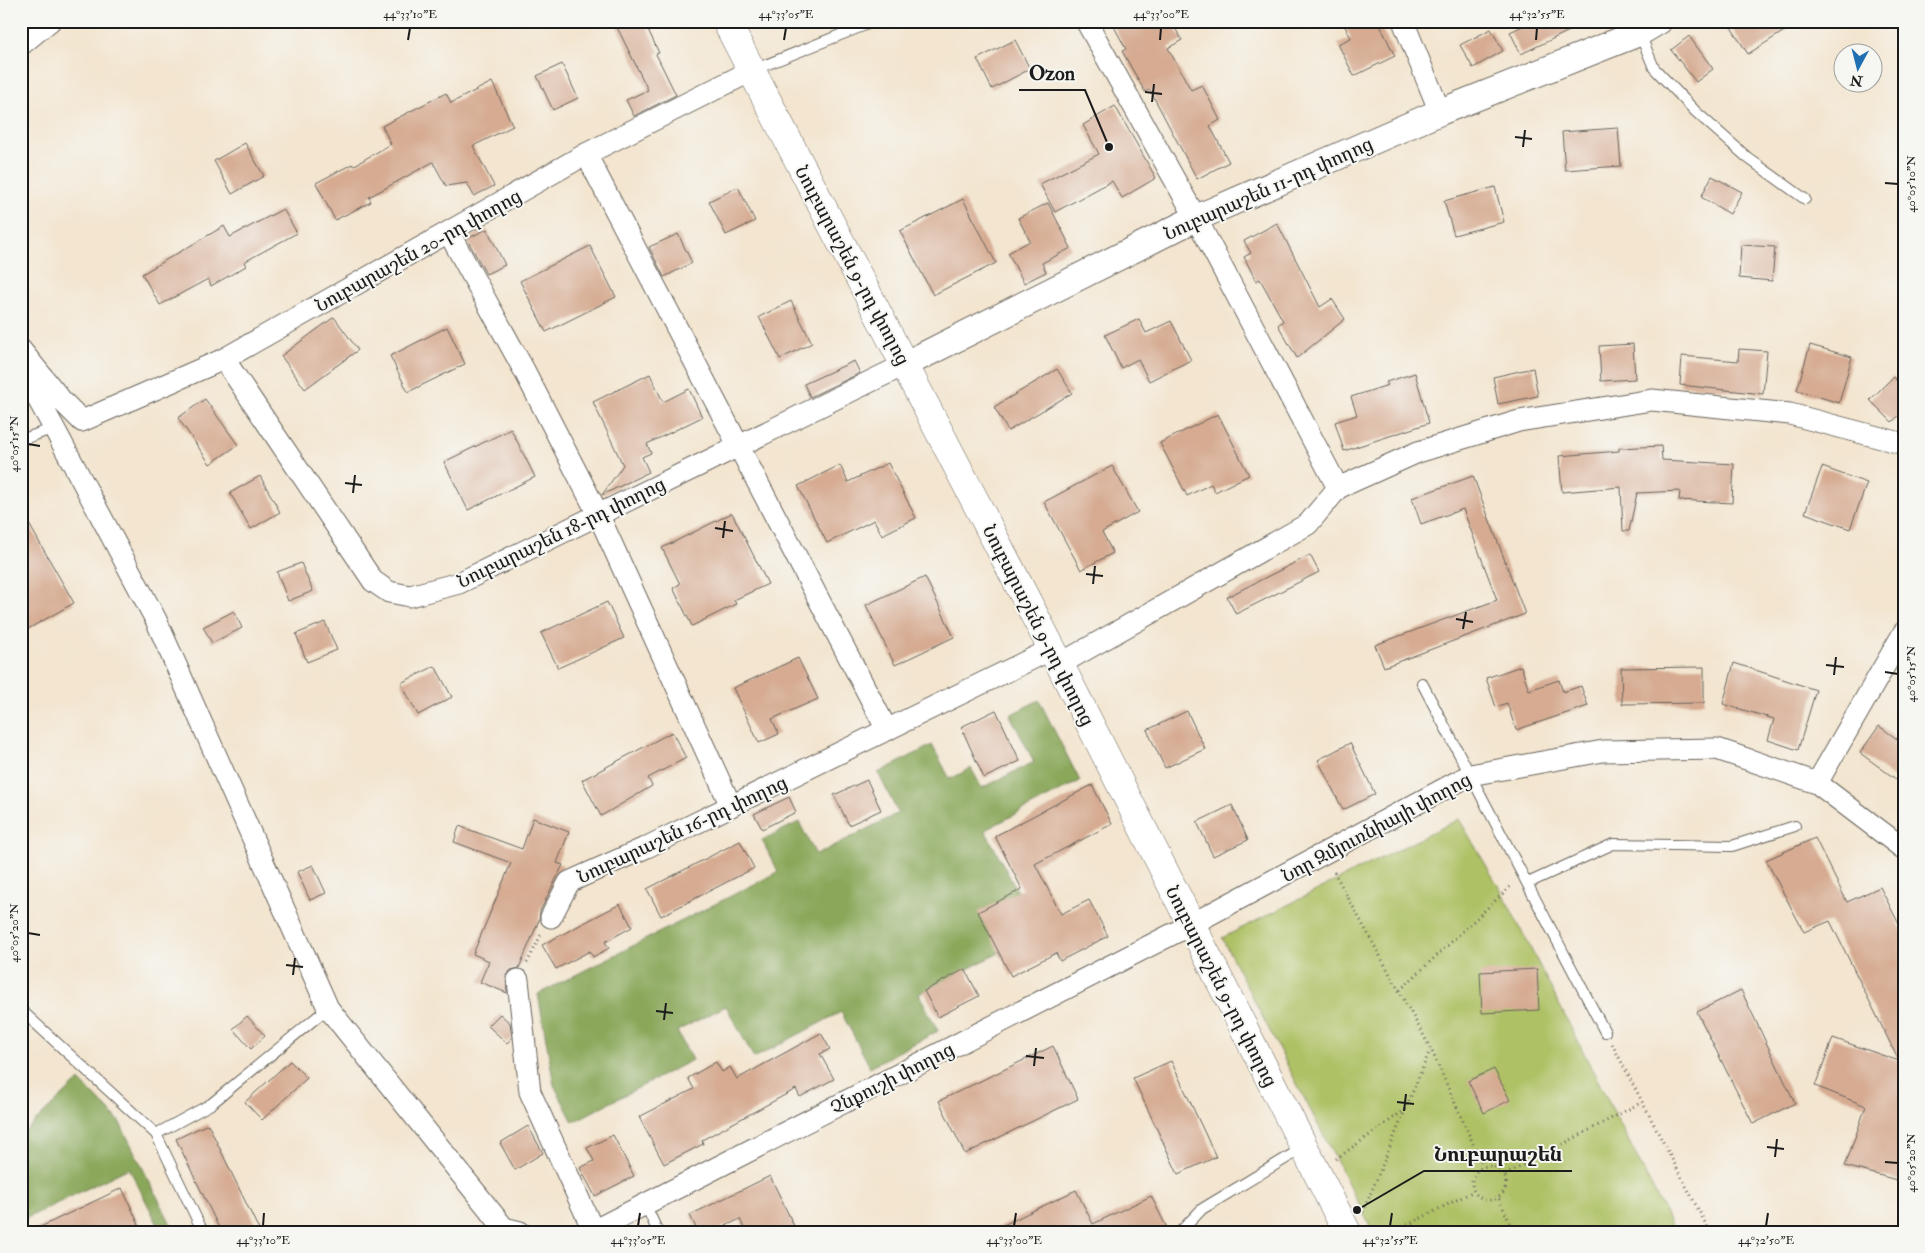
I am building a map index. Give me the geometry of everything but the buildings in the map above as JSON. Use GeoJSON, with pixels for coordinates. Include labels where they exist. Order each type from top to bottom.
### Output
{"type":"FeatureCollection","features":[{"type":"Feature","properties":{"kind":"main road","name":"Նուբարաշեն 9-րդ փողոց"},"geometry":{"type":"LineString","coordinates":[[726,21],[906,364],[1056,656],[1190,926],[1304,1148],[1355,1222]]}},
{"type":"Feature","properties":{"kind":"street"},"geometry":{"type":"LineString","coordinates":[[21,45],[50,21]]}},
{"type":"Feature","properties":{"kind":"street"},"geometry":{"type":"LineString","coordinates":[[1086,21],[1196,218],[1338,488],[1418,452],[1519,421],[1652,400],[1790,414],[1904,444]]}},
{"type":"Feature","properties":{"kind":"street"},"geometry":{"type":"LineString","coordinates":[[1403,21],[1440,112]]}},
{"type":"Feature","properties":{"kind":"street","name":"Նուբարաշեն 11-րդ փողոց"},"geometry":{"type":"LineString","coordinates":[[906,364],[1196,218],[1644,25]]}},
{"type":"Feature","properties":{"kind":"street","name":"Նուբարաշեն 20-րդ փողոց"},"geometry":{"type":"LineString","coordinates":[[21,350],[62,401],[82,421],[224,359],[586,154],[751,71]]}},
{"type":"Feature","properties":{"kind":"street"},"geometry":{"type":"LineString","coordinates":[[586,154],[887,730]]}},
{"type":"Feature","properties":{"kind":"street"},"geometry":{"type":"LineString","coordinates":[[449,233],[524,370],[599,516],[731,806]]}},
{"type":"Feature","properties":{"kind":"street","name":"Նուբարաշեն 18-րդ փողոց"},"geometry":{"type":"LineString","coordinates":[[224,359],[373,580],[389,592],[410,596],[459,583],[906,364]]}},
{"type":"Feature","properties":{"kind":"street"},"geometry":{"type":"LineString","coordinates":[[21,375],[29,383],[54,428],[156,620],[328,1008],[504,1228],[520,1232]]}},
{"type":"Feature","properties":{"kind":"street","name":"Նուբարաշեն 16-րդ փողոց"},"geometry":{"type":"LineString","coordinates":[[551,917],[569,882],[887,730],[1056,656],[1308,524],[1338,488]]}},
{"type":"Feature","properties":{"kind":"street"},"geometry":{"type":"LineString","coordinates":[[1817,783],[1904,632]]}},
{"type":"Feature","properties":{"kind":"street","name":"Նոր Զմյուռնիայի փողոց"},"geometry":{"type":"LineString","coordinates":[[1190,926],[1470,776],[1603,751],[1717,749],[1817,783],[1904,849]]}},
{"type":"Feature","properties":{"kind":"street","name":"Չնքուշի փողոց"},"geometry":{"type":"LineString","coordinates":[[594,1231],[1190,926]]}},
{"type":"Feature","properties":{"kind":"street"},"geometry":{"type":"LineString","coordinates":[[518,980],[530,1092],[594,1231]]}},
{"type":"Feature","properties":{"kind":"lane"},"geometry":{"type":"LineString","coordinates":[[751,71],[875,21]]}},
{"type":"Feature","properties":{"kind":"lane"},"geometry":{"type":"LineString","coordinates":[[1644,25],[1654,68],[1696,112],[1748,158],[1805,198]]}},
{"type":"Feature","properties":{"kind":"lane"},"geometry":{"type":"LineString","coordinates":[[21,440],[54,428]]}},
{"type":"Feature","properties":{"kind":"lane"},"geometry":{"type":"LineString","coordinates":[[1422,682],[1605,1032]]}},
{"type":"Feature","properties":{"kind":"lane"},"geometry":{"type":"LineString","coordinates":[[1527,880],[1613,844],[1732,846],[1795,826]]}},
{"type":"Feature","properties":{"kind":"lane"},"geometry":{"type":"LineString","coordinates":[[156,1134],[211,1104],[328,1008]]}},
{"type":"Feature","properties":{"kind":"lane"},"geometry":{"type":"LineString","coordinates":[[21,1010],[156,1134],[204,1232]]}},
{"type":"Feature","properties":{"kind":"lane"},"geometry":{"type":"LineString","coordinates":[[1180,1232],[1202,1209],[1304,1148]]}},
{"type":"Feature","properties":{"kind":"lane"},"geometry":{"type":"LineString","coordinates":[[645,1204],[658,1232]]}},
{"type":"Feature","properties":{"kind":"path"},"geometry":{"type":"LineString","coordinates":[[1323,854],[1431,1049],[1483,1166]]}},
{"type":"Feature","properties":{"kind":"path"},"geometry":{"type":"LineString","coordinates":[[1400,990],[1509,887],[1527,880]]}},
{"type":"Feature","properties":{"kind":"path"},"geometry":{"type":"LineString","coordinates":[[518,980],[551,917]]}},
{"type":"Feature","properties":{"kind":"path"},"geometry":{"type":"LineString","coordinates":[[1605,1032],[1710,1232]]}},
{"type":"Feature","properties":{"kind":"path"},"geometry":{"type":"LineString","coordinates":[[1355,1222],[1431,1049]]}},
{"type":"Feature","properties":{"kind":"path"},"geometry":{"type":"LineString","coordinates":[[1505,1175],[1642,1102]]}},
{"type":"Feature","properties":{"kind":"path"},"geometry":{"type":"LineString","coordinates":[[1329,1163],[1406,1108]]}},
{"type":"Feature","properties":{"kind":"path"},"geometry":{"type":"LineString","coordinates":[[1472,1192],[1472,1176],[1483,1166],[1497,1166],[1505,1175],[1506,1188],[1499,1199]]}},
{"type":"Feature","properties":{"kind":"path"},"geometry":{"type":"LineString","coordinates":[[1472,1192],[1482,1200],[1499,1199]]}},
{"type":"Feature","properties":{"kind":"path"},"geometry":{"type":"LineString","coordinates":[[1394,1232],[1472,1192]]}},
{"type":"Feature","properties":{"kind":"path"},"geometry":{"type":"LineString","coordinates":[[1499,1199],[1514,1232]]}},
{"type":"Feature","properties":{"kind":"green space"},"geometry":{"type":"Polygon","coordinates":[[[1039,700],[1080,781],[985,830],[1018,893],[1001,952],[919,994],[938,1031],[870,1067],[841,1012],[754,1058],[726,1006],[677,1031],[692,1060],[573,1122],[554,1085],[538,994],[778,872],[762,840],[799,822],[816,855],[898,813],[878,773],[932,745],[950,779],[971,768],[982,788],[1034,762],[1010,715],[1039,700]]]}},
{"type":"Feature","properties":{"kind":"green space"},"geometry":{"type":"Polygon","coordinates":[[[1459,819],[1503,894],[1675,1232],[1373,1232],[1222,938],[1459,819]]]}},
{"type":"Feature","properties":{"kind":"green space"},"geometry":{"type":"Polygon","coordinates":[[[79,1080],[119,1121],[175,1232],[146,1232],[158,1225],[129,1168],[21,1221],[21,1135],[79,1080]]]}},
{"type":"Feature","properties":{"kind":"place","name":"Ozon"},"geometry":{"type":"Point","coordinates":[1109,147]}},
{"type":"Feature","properties":{"kind":"place","name":"Նուբարաշեն"},"geometry":{"type":"Point","coordinates":[1357,1210]}}]}
